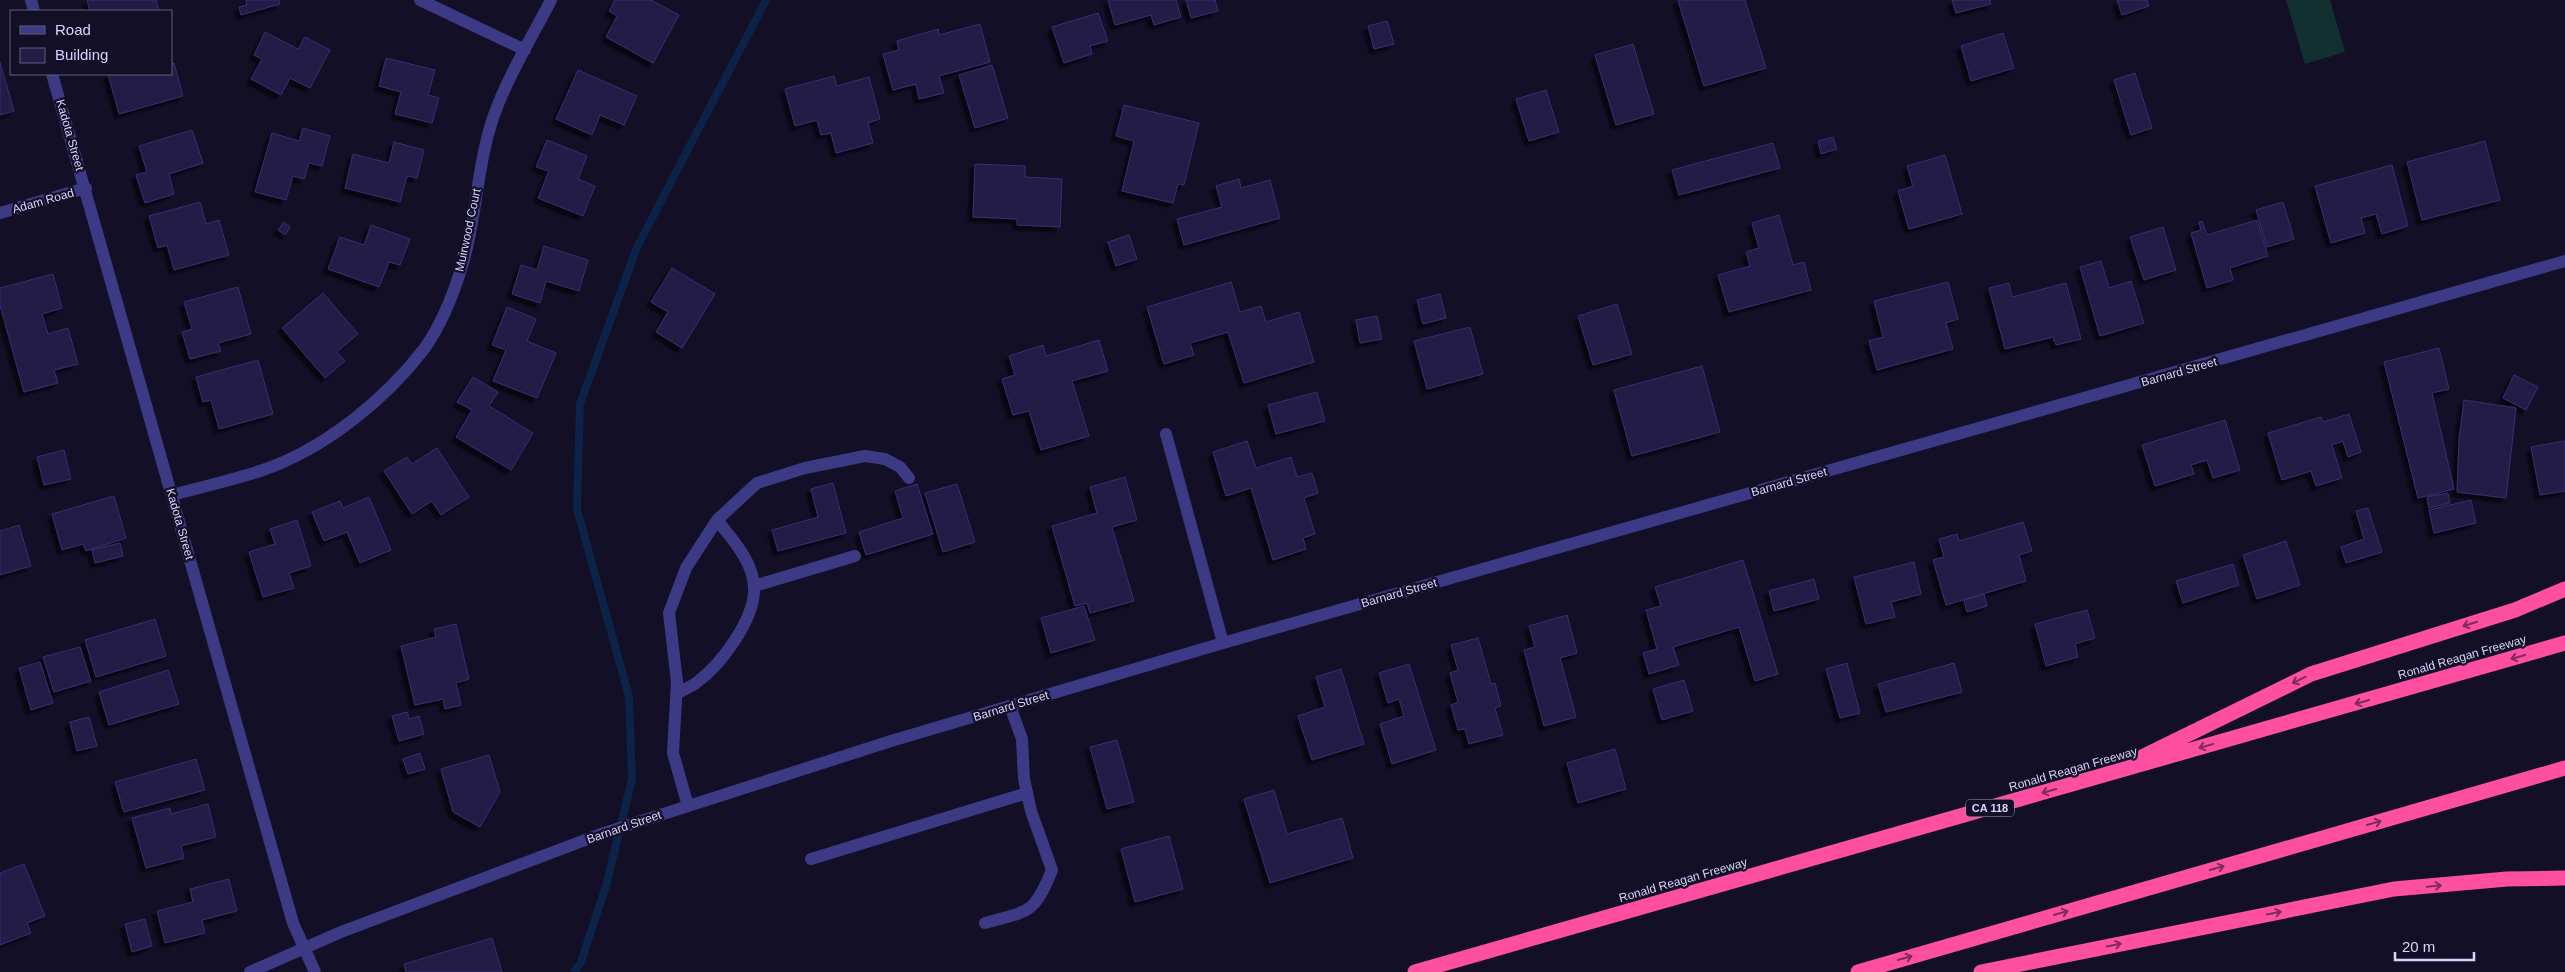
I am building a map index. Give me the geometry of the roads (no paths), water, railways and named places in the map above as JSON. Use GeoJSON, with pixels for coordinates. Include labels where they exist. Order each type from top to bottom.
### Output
{"type":"FeatureCollection","features":[{"type":"Feature","properties":{"kind":"highway"},"geometry":{"type":"LineString","coordinates":[[2106,775],[2312,674],[2515,610],[2565,589]]}},
{"type":"Feature","properties":{"kind":"highway","name":"Ronald Reagan Freeway"},"geometry":{"type":"LineString","coordinates":[[1415,972],[2565,644]]}},
{"type":"Feature","properties":{"kind":"highway"},"geometry":{"type":"LineString","coordinates":[[1858,972],[2565,768]]}},
{"type":"Feature","properties":{"kind":"highway"},"geometry":{"type":"LineString","coordinates":[[1981,972],[2394,889],[2507,880],[2565,878]]}},
{"type":"Feature","properties":{"kind":"street"},"geometry":{"type":"LineString","coordinates":[[420,0],[526,50]]}},
{"type":"Feature","properties":{"kind":"street","name":"Muirwood Court"},"geometry":{"type":"LineString","coordinates":[[172,495],[264,469],[311,448],[350,422],[386,390],[424,348],[447,308],[463,261],[485,144],[495,114],[551,0]]}},
{"type":"Feature","properties":{"kind":"street","name":"Kadota Street"},"geometry":{"type":"LineString","coordinates":[[52,75],[86,188],[293,923],[316,972]]}},
{"type":"Feature","properties":{"kind":"street","name":"Adam Road"},"geometry":{"type":"LineString","coordinates":[[0,213],[86,188]]}},
{"type":"Feature","properties":{"kind":"street","name":"Barnard Street"},"geometry":{"type":"LineString","coordinates":[[250,972],[341,932],[642,820],[1010,706],[1223,643],[2565,261]]}},
{"type":"Feature","properties":{"kind":"street"},"geometry":{"type":"LineString","coordinates":[[1166,434],[1223,643]]}},
{"type":"Feature","properties":{"kind":"street"},"geometry":{"type":"LineString","coordinates":[[688,806],[673,753],[676,694],[669,612],[686,568],[717,520],[757,483],[805,468],[865,456],[885,458],[900,467],[909,478]]}},
{"type":"Feature","properties":{"kind":"street"},"geometry":{"type":"LineString","coordinates":[[676,694],[697,682],[731,647],[751,613],[754,586],[743,553],[717,520]]}},
{"type":"Feature","properties":{"kind":"street"},"geometry":{"type":"LineString","coordinates":[[754,586],[855,556]]}},
{"type":"Feature","properties":{"kind":"street"},"geometry":{"type":"LineString","coordinates":[[985,923],[1028,911],[1042,894],[1052,870],[1027,793],[1022,739],[1010,706]]}},
{"type":"Feature","properties":{"kind":"street"},"geometry":{"type":"LineString","coordinates":[[811,859],[1027,793]]}},
{"type":"Feature","properties":{"kind":"waterway"},"geometry":{"type":"LineString","coordinates":[[574,972],[581,962],[606,886],[632,779],[629,697],[577,509],[580,404],[637,247],[766,0]]}}]}
